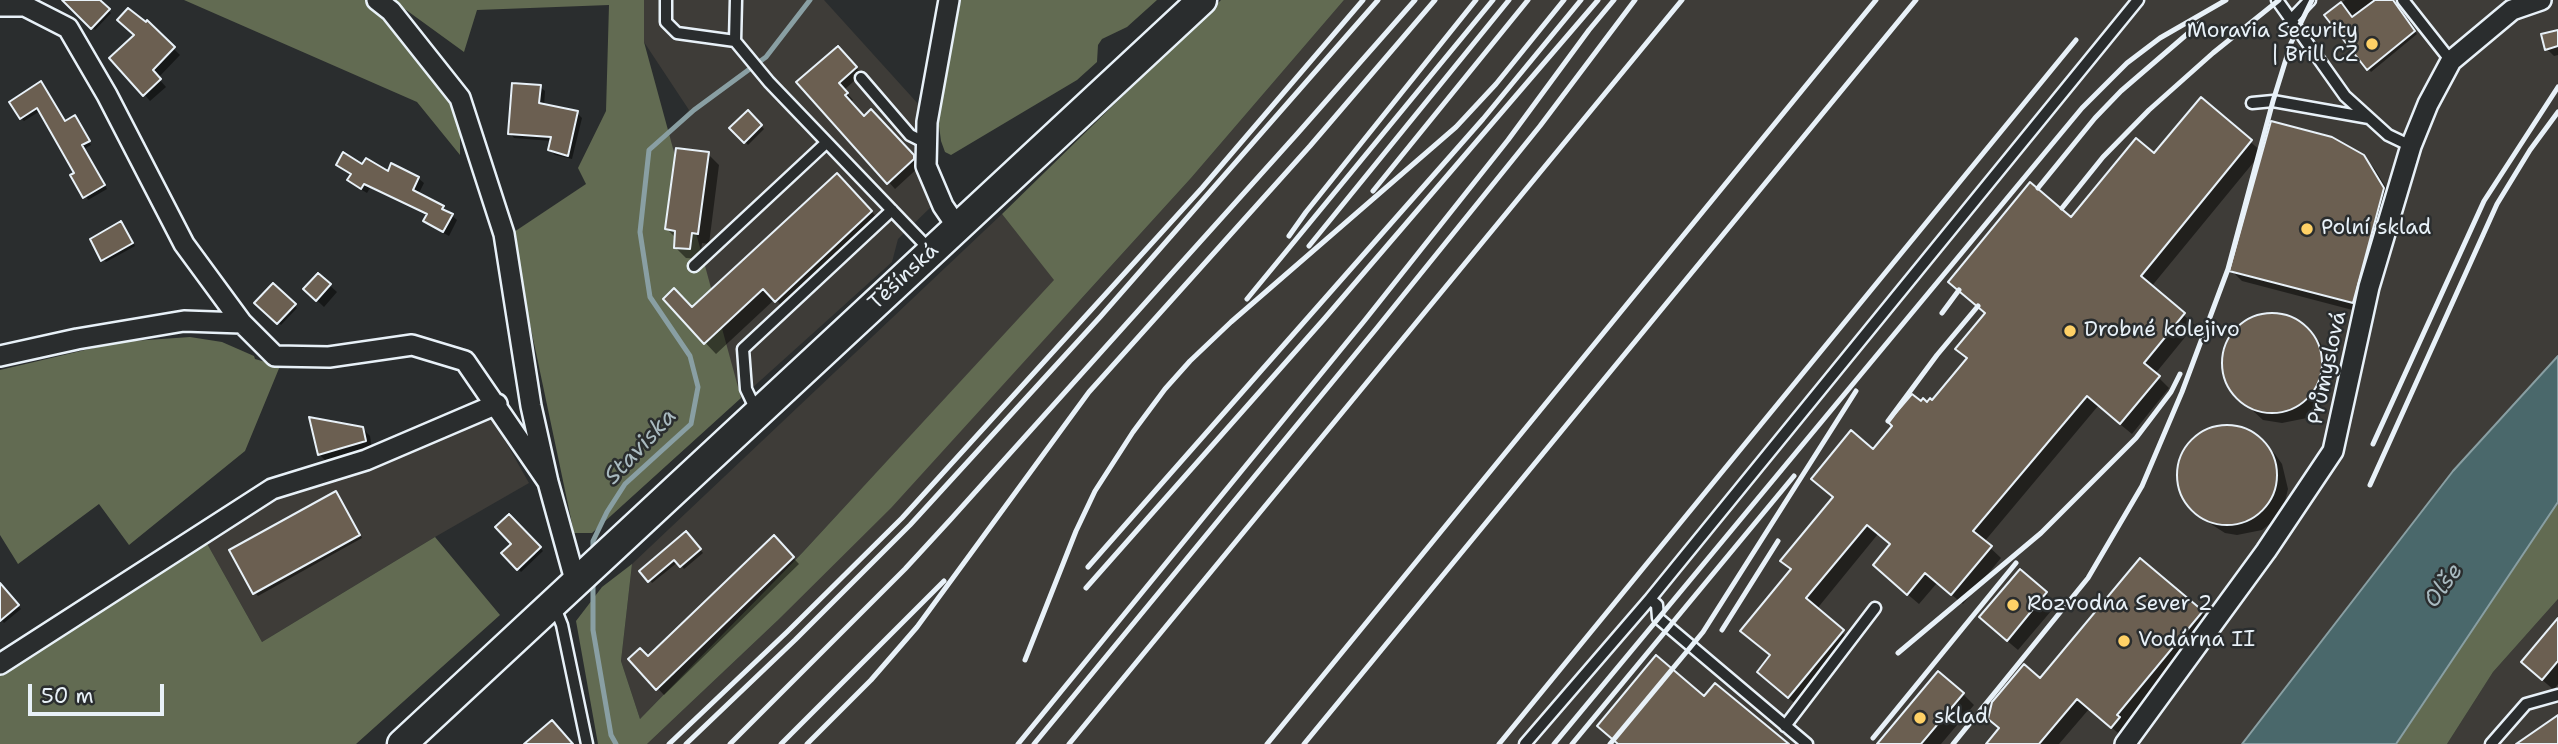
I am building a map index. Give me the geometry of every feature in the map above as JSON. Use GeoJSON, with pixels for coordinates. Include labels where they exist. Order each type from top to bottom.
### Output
{"type":"FeatureCollection","features":[{"type":"Feature","properties":{"kind":"main road","name":"Těšínská"},"geometry":{"type":"LineString","coordinates":[[402,744],[575,580],[1202,0]]}},
{"type":"Feature","properties":{"kind":"street"},"geometry":{"type":"LineString","coordinates":[[376,0],[391,11],[460,98],[504,234],[531,406],[548,482],[575,580]]}},
{"type":"Feature","properties":{"kind":"street"},"geometry":{"type":"LineString","coordinates":[[949,0],[927,122],[926,166],[943,206],[958,228]]}},
{"type":"Feature","properties":{"kind":"street","name":"Průmyslová"},"geometry":{"type":"LineString","coordinates":[[2125,744],[2266,551],[2333,451],[2369,287],[2411,146],[2428,104],[2451,61],[2512,10],[2541,0]]}},
{"type":"Feature","properties":{"kind":"street"},"geometry":{"type":"LineString","coordinates":[[0,6],[25,6],[68,28],[107,95],[184,244],[242,323],[275,356],[329,357],[412,345],[465,361],[548,482]]}},
{"type":"Feature","properties":{"kind":"street"},"geometry":{"type":"LineString","coordinates":[[0,356],[77,339],[184,321],[242,323]]}},
{"type":"Feature","properties":{"kind":"street"},"geometry":{"type":"LineString","coordinates":[[0,664],[272,489],[366,460],[497,404]]}},
{"type":"Feature","properties":{"kind":"lane"},"geometry":{"type":"LineString","coordinates":[[666,0],[666,22],[677,33],[735,41]]}},
{"type":"Feature","properties":{"kind":"lane"},"geometry":{"type":"LineString","coordinates":[[736,0],[735,41],[769,82],[931,251]]}},
{"type":"Feature","properties":{"kind":"lane"},"geometry":{"type":"LineString","coordinates":[[1525,744],[1650,599],[2138,0]]}},
{"type":"Feature","properties":{"kind":"lane"},"geometry":{"type":"LineString","coordinates":[[2277,0],[2345,96],[2388,135],[2411,146]]}},
{"type":"Feature","properties":{"kind":"lane"},"geometry":{"type":"LineString","coordinates":[[2291,20],[2310,0]]}},
{"type":"Feature","properties":{"kind":"lane"},"geometry":{"type":"LineString","coordinates":[[2403,0],[2451,61]]}},
{"type":"Feature","properties":{"kind":"lane"},"geometry":{"type":"LineString","coordinates":[[861,78],[910,135],[927,143]]}},
{"type":"Feature","properties":{"kind":"lane"},"geometry":{"type":"LineString","coordinates":[[2252,103],[2273,101],[2368,118]]}},
{"type":"Feature","properties":{"kind":"lane"},"geometry":{"type":"LineString","coordinates":[[694,266],[826,142]]}},
{"type":"Feature","properties":{"kind":"lane"},"geometry":{"type":"LineString","coordinates":[[757,412],[746,389],[743,349],[892,210]]}},
{"type":"Feature","properties":{"kind":"lane"},"geometry":{"type":"LineString","coordinates":[[1650,599],[1657,605],[1658,618],[1807,744]]}},
{"type":"Feature","properties":{"kind":"lane"},"geometry":{"type":"LineString","coordinates":[[552,602],[562,625],[587,744]]}},
{"type":"Feature","properties":{"kind":"lane"},"geometry":{"type":"LineString","coordinates":[[1785,726],[1875,608]]}},
{"type":"Feature","properties":{"kind":"lane"},"geometry":{"type":"LineString","coordinates":[[2491,744],[2526,704],[2558,695]]}},
{"type":"Feature","properties":{"kind":"shaded area"},"geometry":{"type":"Polygon","coordinates":[[[644,0],[824,0],[920,106],[923,186],[932,206],[898,239],[892,262],[741,398],[653,297],[653,155],[689,110],[644,42],[644,0]]]}},
{"type":"Feature","properties":{"kind":"shaded area"},"geometry":{"type":"Polygon","coordinates":[[[1344,0],[2558,0],[2558,356],[2453,471],[2242,744],[647,744],[777,621],[1082,298],[1191,178],[1344,0]]]}},
{"type":"Feature","properties":{"kind":"shaded area"},"geometry":{"type":"Polygon","coordinates":[[[1002,214],[1055,280],[803,552],[640,719],[621,661],[632,564],[1002,214]]]}},
{"type":"Feature","properties":{"kind":"shaded area"},"geometry":{"type":"Polygon","coordinates":[[[491,416],[529,483],[262,642],[205,540],[278,494],[491,416]]]}},
{"type":"Feature","properties":{"kind":"shaded area"},"geometry":{"type":"Polygon","coordinates":[[[2558,599],[2558,744],[2447,744],[2493,672],[2558,599]]]}},
{"type":"Feature","properties":{"kind":"green space"},"geometry":{"type":"Polygon","coordinates":[[[184,0],[644,0],[644,42],[741,398],[592,533],[574,533],[511,234],[586,184],[578,168],[606,111],[609,5],[477,10],[464,52],[402,7],[460,120],[460,155],[417,102],[184,0]]]}},
{"type":"Feature","properties":{"kind":"green space"},"geometry":{"type":"Polygon","coordinates":[[[961,0],[1157,0],[1127,27],[1102,39],[1098,45],[1097,62],[1077,80],[951,155],[945,152],[941,141],[937,111],[961,0]]]}},
{"type":"Feature","properties":{"kind":"green space"},"geometry":{"type":"Polygon","coordinates":[[[1221,0],[1344,0],[1191,178],[891,508],[647,744],[598,744],[576,621],[602,587],[632,564],[621,661],[640,719],[803,552],[1054,280],[1002,214],[1221,0]]]}},
{"type":"Feature","properties":{"kind":"green space"},"geometry":{"type":"Polygon","coordinates":[[[190,337],[222,342],[254,356],[255,359],[280,366],[245,451],[129,545],[99,504],[18,564],[0,535],[0,370],[119,342],[190,337]]]}},
{"type":"Feature","properties":{"kind":"green space"},"geometry":{"type":"Polygon","coordinates":[[[2558,502],[2558,599],[2493,672],[2447,744],[2396,744],[2558,502]]]}},
{"type":"Feature","properties":{"kind":"green space"},"geometry":{"type":"Polygon","coordinates":[[[435,537],[500,615],[356,744],[0,744],[0,673],[205,540],[262,642],[435,537]]]}},
{"type":"Feature","properties":{"kind":"water","name":"Olše"},"geometry":{"type":"Polygon","coordinates":[[[2558,356],[2558,502],[2396,744],[2242,744],[2453,471],[2558,356]]]}},
{"type":"Feature","properties":{"kind":"building"},"geometry":{"type":"Polygon","coordinates":[[[62,0],[100,0],[110,9],[91,29],[62,0]]]}},
{"type":"Feature","properties":{"kind":"building","name":"Moravia Security | Brill CZ"},"geometry":{"type":"Polygon","coordinates":[[[2375,0],[2393,0],[2415,31],[2367,70],[2324,15],[2341,2],[2352,17],[2375,0]]]}},
{"type":"Feature","properties":{"kind":"building"},"geometry":{"type":"Polygon","coordinates":[[[128,8],[146,22],[147,20],[175,47],[153,70],[161,79],[143,96],[109,58],[134,35],[117,20],[128,8]]]}},
{"type":"Feature","properties":{"kind":"building"},"geometry":{"type":"Polygon","coordinates":[[[2558,30],[2558,46],[2545,50],[2541,34],[2558,30]]]}},
{"type":"Feature","properties":{"kind":"building"},"geometry":{"type":"Polygon","coordinates":[[[838,46],[857,67],[839,83],[848,93],[845,95],[864,116],[871,109],[914,155],[914,159],[887,184],[796,82],[838,46]]]}},
{"type":"Feature","properties":{"kind":"building"},"geometry":{"type":"Polygon","coordinates":[[[41,81],[65,121],[75,115],[90,141],[82,145],[105,185],[83,198],[70,175],[74,173],[37,108],[20,119],[9,102],[41,81]]]}},
{"type":"Feature","properties":{"kind":"building"},"geometry":{"type":"Polygon","coordinates":[[[512,83],[541,85],[539,103],[578,111],[568,156],[548,150],[551,137],[508,134],[512,83]]]}},
{"type":"Feature","properties":{"kind":"building","name":"Drobné kolejivo"},"geometry":{"type":"Polygon","coordinates":[[[2201,97],[2252,140],[2141,276],[2185,313],[2144,363],[2160,376],[2120,424],[2087,396],[1973,531],[1992,546],[1951,595],[1925,573],[1907,595],[1873,565],[1890,544],[1867,525],[1806,598],[1844,630],[1788,698],[1757,672],[1770,655],[1740,631],[1791,569],[1780,561],[1833,497],[1811,479],[1851,430],[1873,449],[1892,426],[1888,422],[1912,394],[1921,401],[1923,398],[1927,402],[1930,398],[1932,400],[1967,358],[1955,349],[1985,313],[1948,282],[2030,182],[2071,217],[2136,138],[2154,153],[2201,97]]]}},
{"type":"Feature","properties":{"kind":"building"},"geometry":{"type":"Polygon","coordinates":[[[748,110],[762,125],[744,143],[729,128],[748,110]]]}},
{"type":"Feature","properties":{"kind":"building","name":"Polní sklad"},"geometry":{"type":"Polygon","coordinates":[[[2271,121],[2332,137],[2364,155],[2384,188],[2353,303],[2229,271],[2271,121]]]}},
{"type":"Feature","properties":{"kind":"building"},"geometry":{"type":"Polygon","coordinates":[[[676,148],[709,152],[698,234],[692,233],[690,249],[674,248],[675,231],[665,229],[676,148]]]}},
{"type":"Feature","properties":{"kind":"building"},"geometry":{"type":"Polygon","coordinates":[[[343,152],[362,164],[366,158],[388,171],[391,163],[419,177],[413,190],[444,206],[442,209],[453,214],[443,232],[423,221],[427,214],[364,184],[361,189],[347,180],[351,174],[336,165],[343,152]]]}},
{"type":"Feature","properties":{"kind":"building"},"geometry":{"type":"Polygon","coordinates":[[[837,173],[872,211],[775,302],[763,289],[704,344],[663,299],[674,288],[692,307],[837,173]]]}},
{"type":"Feature","properties":{"kind":"building"},"geometry":{"type":"Polygon","coordinates":[[[121,221],[133,243],[101,261],[90,239],[121,221]]]}},
{"type":"Feature","properties":{"kind":"building"},"geometry":{"type":"Polygon","coordinates":[[[318,273],[331,284],[316,301],[303,289],[318,273]]]}},
{"type":"Feature","properties":{"kind":"building"},"geometry":{"type":"Polygon","coordinates":[[[273,283],[296,304],[277,324],[254,303],[273,283]]]}},
{"type":"Feature","properties":{"kind":"building"},"geometry":{"type":"Polygon","coordinates":[[[2272,313],[2300,321],[2314,335],[2322,363],[2314,391],[2300,405],[2272,413],[2244,405],[2230,391],[2222,363],[2230,335],[2244,321],[2272,313]]]}},
{"type":"Feature","properties":{"kind":"building"},"geometry":{"type":"Polygon","coordinates":[[[309,417],[363,427],[366,441],[318,455],[309,417]]]}},
{"type":"Feature","properties":{"kind":"building"},"geometry":{"type":"Polygon","coordinates":[[[2227,425],[2255,433],[2269,447],[2277,475],[2269,503],[2255,517],[2227,525],[2199,517],[2185,503],[2177,475],[2185,447],[2199,433],[2227,425]]]}},
{"type":"Feature","properties":{"kind":"building"},"geometry":{"type":"Polygon","coordinates":[[[336,491],[360,535],[253,594],[229,550],[336,491]]]}},
{"type":"Feature","properties":{"kind":"building"},"geometry":{"type":"Polygon","coordinates":[[[509,514],[541,547],[517,570],[501,553],[511,544],[495,527],[509,514]]]}},
{"type":"Feature","properties":{"kind":"building"},"geometry":{"type":"Polygon","coordinates":[[[686,531],[701,549],[680,567],[674,560],[648,582],[639,571],[686,531]]]}},
{"type":"Feature","properties":{"kind":"building"},"geometry":{"type":"Polygon","coordinates":[[[774,535],[794,557],[656,690],[628,659],[640,648],[648,656],[774,535]]]}},
{"type":"Feature","properties":{"kind":"building","name":"Vodárna II"},"geometry":{"type":"Polygon","coordinates":[[[2140,558],[2203,611],[2117,715],[2120,717],[2111,728],[2077,699],[2039,744],[1986,744],[1999,728],[1988,719],[1992,702],[2024,664],[2040,678],[2140,558]]]}},
{"type":"Feature","properties":{"kind":"building","name":"Rozvodna Sever 2"},"geometry":{"type":"Polygon","coordinates":[[[2020,569],[2047,592],[2007,641],[1979,617],[2020,569]]]}},
{"type":"Feature","properties":{"kind":"building"},"geometry":{"type":"Polygon","coordinates":[[[0,583],[19,605],[0,621],[0,583]]]}},
{"type":"Feature","properties":{"kind":"building"},"geometry":{"type":"Polygon","coordinates":[[[2558,618],[2558,661],[2542,680],[2521,662],[2558,618]]]}},
{"type":"Feature","properties":{"kind":"building"},"geometry":{"type":"Polygon","coordinates":[[[1656,655],[1704,696],[1715,683],[1789,744],[1618,744],[1597,726],[1656,655]]]}},
{"type":"Feature","properties":{"kind":"building","name":"sklad"},"geometry":{"type":"Polygon","coordinates":[[[1938,671],[1964,693],[1921,744],[1877,744],[1938,671]]]}},
{"type":"Feature","properties":{"kind":"building"},"geometry":{"type":"Polygon","coordinates":[[[2558,715],[2558,744],[2516,744],[2558,715]]]}},
{"type":"Feature","properties":{"kind":"building"},"geometry":{"type":"Polygon","coordinates":[[[552,720],[573,744],[524,744],[552,720]]]}},
{"type":"Feature","properties":{"kind":"waterway","name":"Staviska"},"geometry":{"type":"LineString","coordinates":[[593,551],[593,541],[625,484],[691,424],[698,387],[690,356],[650,297],[640,232],[649,150],[694,110],[766,57],[810,0]]}},
{"type":"Feature","properties":{"kind":"waterway","name":"Staviska"},"geometry":{"type":"LineString","coordinates":[[593,578],[593,630],[611,735],[616,744]]}},
{"type":"Feature","properties":{"kind":"railway"},"geometry":{"type":"LineString","coordinates":[[669,744],[902,518],[1202,188],[1363,0]]}},
{"type":"Feature","properties":{"kind":"railway"},"geometry":{"type":"LineString","coordinates":[[686,744],[910,525],[1101,316],[1378,0]]}},
{"type":"Feature","properties":{"kind":"railway"},"geometry":{"type":"LineString","coordinates":[[730,744],[905,569],[1415,0]]}},
{"type":"Feature","properties":{"kind":"railway"},"geometry":{"type":"LineString","coordinates":[[807,744],[871,680],[917,627],[1089,392],[1310,146],[1435,0]]}},
{"type":"Feature","properties":{"kind":"railway"},"geometry":{"type":"LineString","coordinates":[[1289,236],[1476,0]]}},
{"type":"Feature","properties":{"kind":"railway"},"geometry":{"type":"LineString","coordinates":[[1247,299],[1493,0]]}},
{"type":"Feature","properties":{"kind":"railway"},"geometry":{"type":"LineString","coordinates":[[1309,246],[1509,0]]}},
{"type":"Feature","properties":{"kind":"railway"},"geometry":{"type":"LineString","coordinates":[[1373,191],[1528,0]]}},
{"type":"Feature","properties":{"kind":"railway"},"geometry":{"type":"LineString","coordinates":[[1025,660],[1076,531],[1095,491],[1165,389],[1231,322],[1456,127],[1496,84],[1564,0]]}},
{"type":"Feature","properties":{"kind":"railway"},"geometry":{"type":"LineString","coordinates":[[1088,567],[1483,119],[1581,0]]}},
{"type":"Feature","properties":{"kind":"railway"},"geometry":{"type":"LineString","coordinates":[[1086,588],[1325,318],[1598,0]]}},
{"type":"Feature","properties":{"kind":"railway"},"geometry":{"type":"LineString","coordinates":[[1018,744],[1365,320],[1508,140],[1614,0]]}},
{"type":"Feature","properties":{"kind":"railway"},"geometry":{"type":"LineString","coordinates":[[1034,744],[1540,126],[1635,0]]}},
{"type":"Feature","properties":{"kind":"railway"},"geometry":{"type":"LineString","coordinates":[[1069,744],[1682,0]]}},
{"type":"Feature","properties":{"kind":"railway"},"geometry":{"type":"LineString","coordinates":[[1267,744],[1876,0]]}},
{"type":"Feature","properties":{"kind":"railway"},"geometry":{"type":"LineString","coordinates":[[1304,744],[1916,0]]}},
{"type":"Feature","properties":{"kind":"railway"},"geometry":{"type":"LineString","coordinates":[[1554,744],[2082,108],[2127,63],[2160,38],[2226,0]]}},
{"type":"Feature","properties":{"kind":"railway"},"geometry":{"type":"LineString","coordinates":[[2062,208],[2103,157],[2149,110],[2213,53],[2279,0]]}},
{"type":"Feature","properties":{"kind":"railway"},"geometry":{"type":"LineString","coordinates":[[1953,744],[2088,578],[2142,486],[2182,392],[2228,269],[2291,43],[2312,0]]}},
{"type":"Feature","properties":{"kind":"railway"},"geometry":{"type":"LineString","coordinates":[[2038,188],[2095,118],[2121,91],[2200,23]]}},
{"type":"Feature","properties":{"kind":"railway"},"geometry":{"type":"LineString","coordinates":[[1499,744],[2076,40]]}},
{"type":"Feature","properties":{"kind":"railway"},"geometry":{"type":"LineString","coordinates":[[2373,444],[2484,201],[2558,87]]}},
{"type":"Feature","properties":{"kind":"railway"},"geometry":{"type":"LineString","coordinates":[[2370,485],[2497,204],[2530,150],[2558,112]]}},
{"type":"Feature","properties":{"kind":"railway"},"geometry":{"type":"LineString","coordinates":[[1942,313],[1959,290]]}},
{"type":"Feature","properties":{"kind":"railway"},"geometry":{"type":"LineString","coordinates":[[1888,421],[1978,306]]}},
{"type":"Feature","properties":{"kind":"railway"},"geometry":{"type":"LineString","coordinates":[[1898,653],[2041,533],[2136,438],[2171,392],[2180,374]]}},
{"type":"Feature","properties":{"kind":"railway"},"geometry":{"type":"LineString","coordinates":[[1610,744],[1703,632],[1856,391]]}},
{"type":"Feature","properties":{"kind":"railway"},"geometry":{"type":"LineString","coordinates":[[1572,744],[1794,476]]}},
{"type":"Feature","properties":{"kind":"railway"},"geometry":{"type":"LineString","coordinates":[[1722,630],[1778,541]]}},
{"type":"Feature","properties":{"kind":"railway"},"geometry":{"type":"LineString","coordinates":[[1873,738],[2016,563]]}},
{"type":"Feature","properties":{"kind":"railway"},"geometry":{"type":"LineString","coordinates":[[781,744],[944,581]]}},
{"type":"Feature","properties":{"kind":"place","name":"Moravia Security | Brill CZ"},"geometry":{"type":"Point","coordinates":[2372,44]}},
{"type":"Feature","properties":{"kind":"place","name":"Polní sklad"},"geometry":{"type":"Point","coordinates":[2307,229]}},
{"type":"Feature","properties":{"kind":"place","name":"Drobné kolejivo"},"geometry":{"type":"Point","coordinates":[2070,331]}},
{"type":"Feature","properties":{"kind":"place","name":"Rozvodna Sever 2"},"geometry":{"type":"Point","coordinates":[2013,605]}},
{"type":"Feature","properties":{"kind":"place","name":"Vodárna II"},"geometry":{"type":"Point","coordinates":[2124,641]}},
{"type":"Feature","properties":{"kind":"place","name":"sklad"},"geometry":{"type":"Point","coordinates":[1920,718]}}]}
